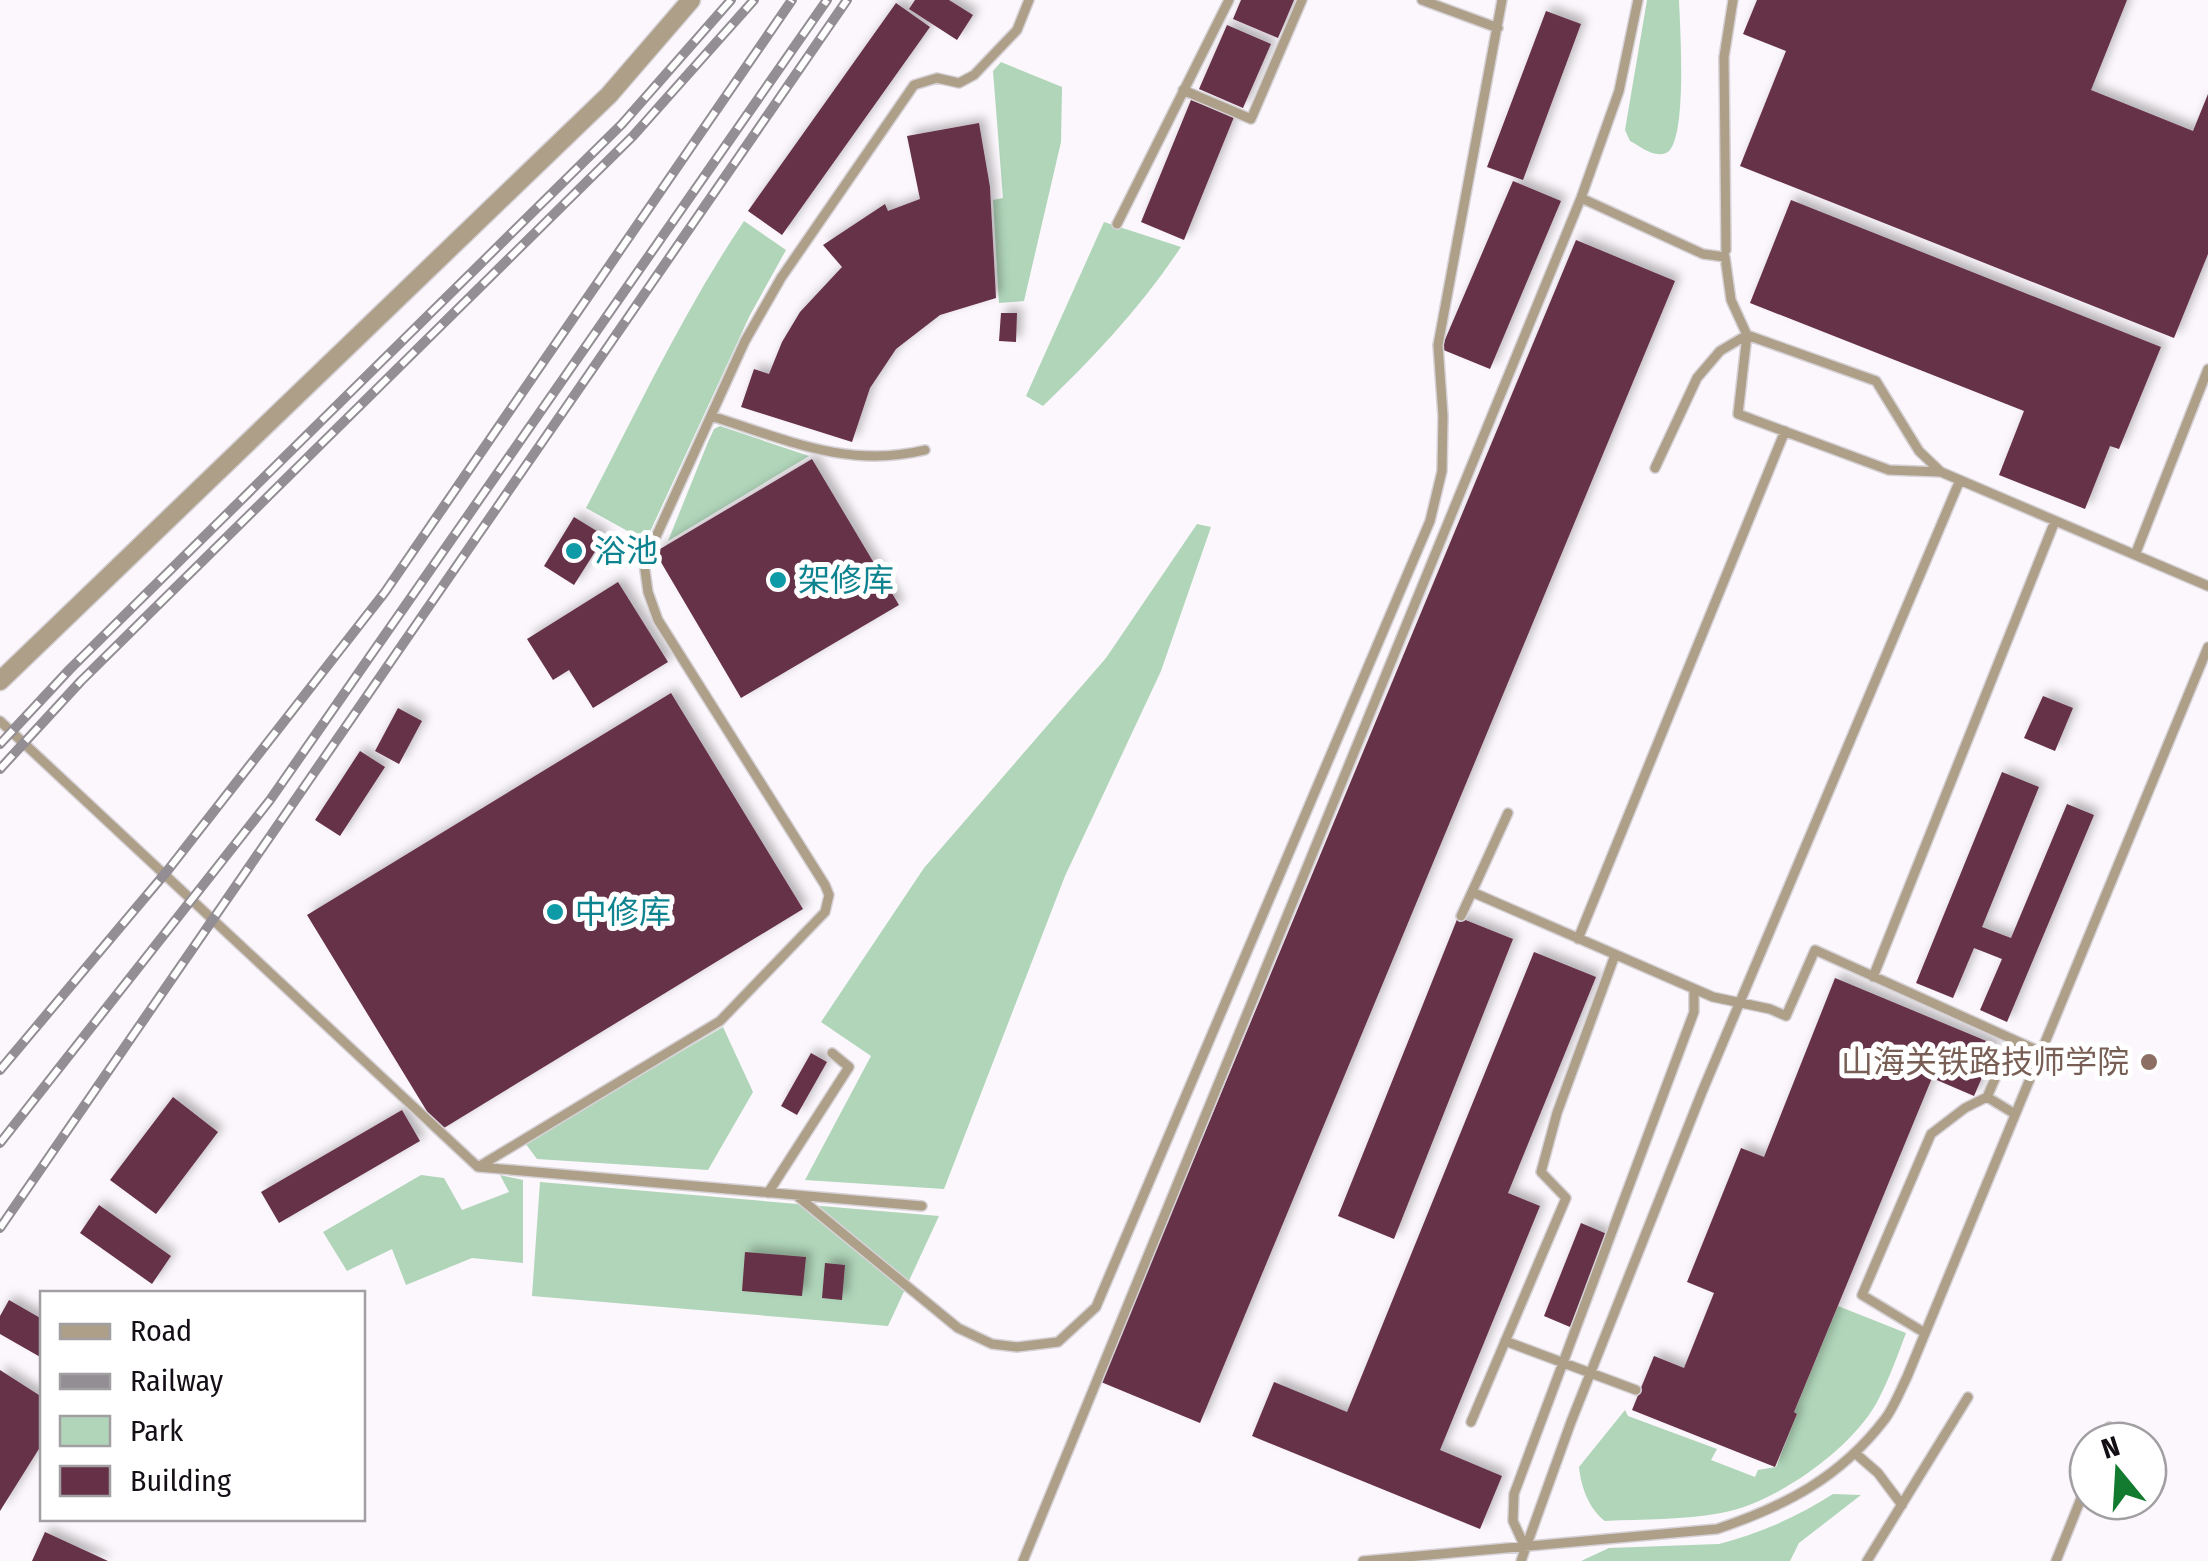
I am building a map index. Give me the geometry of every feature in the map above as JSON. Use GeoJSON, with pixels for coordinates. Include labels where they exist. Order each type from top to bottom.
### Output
{"type":"FeatureCollection","features":[{"type":"Feature","properties":{"kind":"street"},"geometry":{"type":"LineString","coordinates":[[0,681],[609,95],[692,0]]}},
{"type":"Feature","properties":{"kind":"lane"},"geometry":{"type":"LineString","coordinates":[[478,1167],[720,1021],[825,912],[829,895],[825,884],[658,620],[648,592],[644,563],[744,341],[781,278],[914,85],[937,78],[959,82],[974,75],[1017,30],[1029,0]]}},
{"type":"Feature","properties":{"kind":"lane"},"geometry":{"type":"LineString","coordinates":[[1116,224],[1228,0]]}},
{"type":"Feature","properties":{"kind":"lane"},"geometry":{"type":"LineString","coordinates":[[1183,90],[1250,119],[1302,0]]}},
{"type":"Feature","properties":{"kind":"lane"},"geometry":{"type":"LineString","coordinates":[[1422,0],[1498,28]]}},
{"type":"Feature","properties":{"kind":"lane"},"geometry":{"type":"LineString","coordinates":[[796,1195],[958,1328],[992,1344],[1017,1347],[1058,1342],[1096,1307],[1430,521],[1442,471],[1444,416],[1438,345],[1502,0]]}},
{"type":"Feature","properties":{"kind":"lane"},"geometry":{"type":"LineString","coordinates":[[1023,1561],[1581,198],[1619,91],[1638,0]]}},
{"type":"Feature","properties":{"kind":"lane"},"geometry":{"type":"LineString","coordinates":[[1726,250],[1724,57],[1733,0]]}},
{"type":"Feature","properties":{"kind":"lane"},"geometry":{"type":"LineString","coordinates":[[1581,198],[1703,254],[1725,257],[1731,300],[1747,335],[1738,414],[1889,470],[1941,472]]}},
{"type":"Feature","properties":{"kind":"lane"},"geometry":{"type":"LineString","coordinates":[[1655,468],[1696,378],[1720,352],[1747,335]]}},
{"type":"Feature","properties":{"kind":"lane"},"geometry":{"type":"LineString","coordinates":[[1747,335],[1876,381],[1918,451],[1941,472],[2208,586]]}},
{"type":"Feature","properties":{"kind":"lane"},"geometry":{"type":"LineString","coordinates":[[2135,555],[2208,369]]}},
{"type":"Feature","properties":{"kind":"lane"},"geometry":{"type":"LineString","coordinates":[[711,416],[840,456],[893,458],[925,450]]}},
{"type":"Feature","properties":{"kind":"lane"},"geometry":{"type":"LineString","coordinates":[[1578,939],[1785,431]]}},
{"type":"Feature","properties":{"kind":"lane"},"geometry":{"type":"LineString","coordinates":[[1521,1561],[1591,1371],[1702,1092],[1960,480]]}},
{"type":"Feature","properties":{"kind":"lane"},"geometry":{"type":"LineString","coordinates":[[1872,976],[2055,521]]}},
{"type":"Feature","properties":{"kind":"lane"},"geometry":{"type":"LineString","coordinates":[[1364,1561],[1717,1529],[1772,1510],[1816,1484],[1855,1453],[1888,1417],[1925,1333],[2208,647]]}},
{"type":"Feature","properties":{"kind":"lane"},"geometry":{"type":"LineString","coordinates":[[0,721],[478,1167],[922,1206]]}},
{"type":"Feature","properties":{"kind":"lane"},"geometry":{"type":"LineString","coordinates":[[1461,916],[1508,814]]}},
{"type":"Feature","properties":{"kind":"lane"},"geometry":{"type":"LineString","coordinates":[[1472,892],[1713,997],[1786,1016],[1815,950],[2040,1052]]}},
{"type":"Feature","properties":{"kind":"lane"},"geometry":{"type":"LineString","coordinates":[[1471,1422],[1566,1198],[1541,1172],[1556,1113],[1615,955]]}},
{"type":"Feature","properties":{"kind":"lane"},"geometry":{"type":"LineString","coordinates":[[1524,1545],[1514,1521],[1514,1494],[1694,1012],[1694,988]]}},
{"type":"Feature","properties":{"kind":"lane"},"geometry":{"type":"LineString","coordinates":[[1925,1333],[1862,1295],[1931,1134],[1987,1098],[2012,1040]]}},
{"type":"Feature","properties":{"kind":"lane"},"geometry":{"type":"LineString","coordinates":[[768,1193],[849,1067],[832,1053]]}},
{"type":"Feature","properties":{"kind":"lane"},"geometry":{"type":"LineString","coordinates":[[1987,1098],[2015,1114]]}},
{"type":"Feature","properties":{"kind":"lane"},"geometry":{"type":"LineString","coordinates":[[1505,1341],[1636,1390]]}},
{"type":"Feature","properties":{"kind":"lane"},"geometry":{"type":"LineString","coordinates":[[1867,1561],[1968,1397]]}},
{"type":"Feature","properties":{"kind":"lane"},"geometry":{"type":"LineString","coordinates":[[1855,1453],[1878,1473],[1902,1505]]}},
{"type":"Feature","properties":{"kind":"lane"},"geometry":{"type":"LineString","coordinates":[[2056,1561],[2072,1521]]}},
{"type":"Feature","properties":{"kind":"green space"},"geometry":{"type":"Polygon","coordinates":[[[1647,0],[1679,0],[1680,107],[1673,145],[1661,154],[1630,141],[1625,130],[1647,0]]]}},
{"type":"Feature","properties":{"kind":"green space"},"geometry":{"type":"Polygon","coordinates":[[[1001,62],[1062,87],[1061,142],[1024,301],[999,303],[993,200],[1003,198],[993,71],[1001,62]]]}},
{"type":"Feature","properties":{"kind":"green space"},"geometry":{"type":"Polygon","coordinates":[[[744,221],[786,250],[750,315],[649,534],[642,539],[586,508],[681,326],[744,221]]]}},
{"type":"Feature","properties":{"kind":"green space"},"geometry":{"type":"Polygon","coordinates":[[[1104,222],[1181,247],[1116,331],[1043,406],[1026,396],[1104,222]]]}},
{"type":"Feature","properties":{"kind":"green space"},"geometry":{"type":"Polygon","coordinates":[[[720,426],[809,456],[668,541],[708,442],[720,426]]]}},
{"type":"Feature","properties":{"kind":"green space"},"geometry":{"type":"Polygon","coordinates":[[[1197,524],[1211,527],[1161,671],[1065,876],[944,1189],[805,1180],[871,1056],[821,1022],[924,868],[1106,658],[1197,524]]]}},
{"type":"Feature","properties":{"kind":"green space"},"geometry":{"type":"Polygon","coordinates":[[[723,1027],[753,1092],[708,1170],[537,1159],[525,1143],[723,1027]]]}},
{"type":"Feature","properties":{"kind":"green space"},"geometry":{"type":"Polygon","coordinates":[[[421,1175],[444,1178],[462,1210],[509,1192],[500,1175],[523,1180],[523,1263],[472,1258],[406,1285],[392,1249],[347,1271],[323,1232],[421,1175]]]}},
{"type":"Feature","properties":{"kind":"green space"},"geometry":{"type":"Polygon","coordinates":[[[540,1182],[939,1216],[888,1326],[532,1296],[540,1182]]]}},
{"type":"Feature","properties":{"kind":"green space"},"geometry":{"type":"Polygon","coordinates":[[[1838,1306],[1906,1333],[1876,1404],[1829,1457],[1764,1499],[1721,1513],[1605,1521],[1599,1516],[1587,1497],[1579,1467],[1625,1410],[1628,1416],[1717,1449],[1711,1460],[1755,1477],[1758,1470],[1776,1467],[1838,1306]]]}},
{"type":"Feature","properties":{"kind":"green space"},"geometry":{"type":"Polygon","coordinates":[[[1833,1494],[1861,1495],[1799,1543],[1790,1561],[1581,1561],[1609,1548],[1719,1544],[1778,1524],[1833,1494]]]}},
{"type":"Feature","properties":{"kind":"building"},"geometry":{"type":"Polygon","coordinates":[[[915,0],[949,0],[973,15],[957,40],[909,9],[915,0]]]}},
{"type":"Feature","properties":{"kind":"building"},"geometry":{"type":"Polygon","coordinates":[[[1241,0],[1294,0],[1278,38],[1233,19],[1241,0]]]}},
{"type":"Feature","properties":{"kind":"building"},"geometry":{"type":"Polygon","coordinates":[[[1757,0],[2127,0],[2091,90],[2193,131],[2208,94],[2208,254],[2174,338],[1740,166],[1786,51],[1743,34],[1757,0]]]}},
{"type":"Feature","properties":{"kind":"building"},"geometry":{"type":"Polygon","coordinates":[[[896,3],[930,27],[782,235],[748,211],[896,3]]]}},
{"type":"Feature","properties":{"kind":"building"},"geometry":{"type":"Polygon","coordinates":[[[1546,11],[1581,24],[1523,180],[1487,167],[1546,11]]]}},
{"type":"Feature","properties":{"kind":"building"},"geometry":{"type":"Polygon","coordinates":[[[1227,25],[1271,44],[1243,108],[1199,89],[1227,25]]]}},
{"type":"Feature","properties":{"kind":"building"},"geometry":{"type":"Polygon","coordinates":[[[1191,100],[1234,117],[1184,240],[1141,222],[1191,100]]]}},
{"type":"Feature","properties":{"kind":"building"},"geometry":{"type":"Polygon","coordinates":[[[979,123],[990,187],[996,298],[940,315],[896,349],[870,388],[852,442],[741,407],[754,369],[769,374],[800,312],[842,267],[823,245],[885,204],[888,211],[920,199],[907,136],[979,123]]]}},
{"type":"Feature","properties":{"kind":"building"},"geometry":{"type":"Polygon","coordinates":[[[1513,181],[1561,201],[1490,369],[1441,349],[1513,181]]]}},
{"type":"Feature","properties":{"kind":"building"},"geometry":{"type":"Polygon","coordinates":[[[1791,200],[2161,347],[2119,449],[2110,446],[2085,509],[1999,475],[2024,411],[1750,303],[1791,200]]]}},
{"type":"Feature","properties":{"kind":"building"},"geometry":{"type":"Polygon","coordinates":[[[1576,240],[1675,281],[1200,1423],[1101,1382],[1576,240]]]}},
{"type":"Feature","properties":{"kind":"building"},"geometry":{"type":"Polygon","coordinates":[[[1001,313],[1017,313],[1016,342],[999,341],[1001,313]]]}},
{"type":"Feature","properties":{"kind":"building","name":"架修库"},"geometry":{"type":"Polygon","coordinates":[[[812,459],[899,605],[741,698],[655,552],[812,459]]]}},
{"type":"Feature","properties":{"kind":"building","name":"浴池"},"geometry":{"type":"Polygon","coordinates":[[[574,517],[605,536],[574,585],[544,566],[574,517]]]}},
{"type":"Feature","properties":{"kind":"building"},"geometry":{"type":"Polygon","coordinates":[[[618,582],[668,662],[593,708],[569,670],[553,680],[527,639],[618,582]]]}},
{"type":"Feature","properties":{"kind":"building","name":"中修库"},"geometry":{"type":"Polygon","coordinates":[[[671,693],[803,909],[439,1131],[307,915],[671,693]]]}},
{"type":"Feature","properties":{"kind":"building"},"geometry":{"type":"Polygon","coordinates":[[[2043,696],[2073,708],[2055,751],[2024,738],[2043,696]]]}},
{"type":"Feature","properties":{"kind":"building"},"geometry":{"type":"Polygon","coordinates":[[[398,708],[422,721],[399,764],[375,751],[398,708]]]}},
{"type":"Feature","properties":{"kind":"building"},"geometry":{"type":"Polygon","coordinates":[[[360,751],[385,767],[340,836],[315,820],[360,751]]]}},
{"type":"Feature","properties":{"kind":"building"},"geometry":{"type":"Polygon","coordinates":[[[2002,772],[2039,787],[1982,927],[2011,938],[2067,804],[2094,815],[2007,1022],[1980,1010],[2002,959],[1974,948],[1953,998],[1916,983],[2002,772]]]}},
{"type":"Feature","properties":{"kind":"building"},"geometry":{"type":"Polygon","coordinates":[[[1458,917],[1513,939],[1394,1239],[1338,1216],[1458,917]]]}},
{"type":"Feature","properties":{"kind":"building"},"geometry":{"type":"Polygon","coordinates":[[[1534,952],[1596,977],[1508,1193],[1540,1206],[1440,1450],[1502,1476],[1480,1529],[1252,1436],[1274,1382],[1347,1412],[1534,952]]]}},
{"type":"Feature","properties":{"kind":"building"},"geometry":{"type":"Polygon","coordinates":[[[1835,978],[1996,1045],[1974,1096],[1932,1078],[1775,1467],[1632,1410],[1654,1356],[1684,1368],[1714,1293],[1687,1282],[1741,1148],[1764,1157],[1835,978]]]}},
{"type":"Feature","properties":{"kind":"building"},"geometry":{"type":"Polygon","coordinates":[[[811,1053],[827,1062],[797,1115],[781,1106],[811,1053]]]}},
{"type":"Feature","properties":{"kind":"building"},"geometry":{"type":"Polygon","coordinates":[[[173,1097],[218,1132],[156,1214],[110,1180],[173,1097]]]}},
{"type":"Feature","properties":{"kind":"building"},"geometry":{"type":"Polygon","coordinates":[[[402,1110],[420,1141],[279,1223],[261,1192],[402,1110]]]}},
{"type":"Feature","properties":{"kind":"building"},"geometry":{"type":"Polygon","coordinates":[[[99,1205],[171,1256],[152,1284],[80,1233],[99,1205]]]}},
{"type":"Feature","properties":{"kind":"building"},"geometry":{"type":"Polygon","coordinates":[[[1581,1223],[1607,1234],[1570,1327],[1544,1316],[1581,1223]]]}},
{"type":"Feature","properties":{"kind":"building"},"geometry":{"type":"Polygon","coordinates":[[[745,1252],[806,1257],[802,1296],[742,1291],[745,1252]]]}},
{"type":"Feature","properties":{"kind":"building"},"geometry":{"type":"Polygon","coordinates":[[[825,1263],[845,1265],[842,1300],[822,1298],[825,1263]]]}},
{"type":"Feature","properties":{"kind":"building"},"geometry":{"type":"Polygon","coordinates":[[[9,1300],[40,1318],[40,1357],[0,1334],[0,1316],[9,1300]]]}},
{"type":"Feature","properties":{"kind":"building"},"geometry":{"type":"Polygon","coordinates":[[[0,1370],[40,1396],[40,1447],[0,1511],[0,1370]]]}},
{"type":"Feature","properties":{"kind":"building"},"geometry":{"type":"Polygon","coordinates":[[[45,1532],[108,1561],[32,1561],[45,1532]]]}},
{"type":"Feature","properties":{"kind":"railway"},"geometry":{"type":"LineString","coordinates":[[0,744],[70,669],[622,124],[731,0]]}},
{"type":"Feature","properties":{"kind":"railway"},"geometry":{"type":"LineString","coordinates":[[0,769],[81,681],[633,136],[754,0]]}},
{"type":"Feature","properties":{"kind":"railway"},"geometry":{"type":"LineString","coordinates":[[0,1070],[168,870],[385,592],[792,0]]}},
{"type":"Feature","properties":{"kind":"railway"},"geometry":{"type":"LineString","coordinates":[[0,1143],[270,800],[827,0]]}},
{"type":"Feature","properties":{"kind":"railway"},"geometry":{"type":"LineString","coordinates":[[0,1228],[847,0]]}},
{"type":"Feature","properties":{"kind":"place","name":"浴池"},"geometry":{"type":"Point","coordinates":[574,551]}},
{"type":"Feature","properties":{"kind":"place","name":"架修库"},"geometry":{"type":"Point","coordinates":[778,580]}},
{"type":"Feature","properties":{"kind":"place","name":"中修库"},"geometry":{"type":"Point","coordinates":[555,912]}},
{"type":"Feature","properties":{"kind":"place","name":"山海关铁路技师学院"},"geometry":{"type":"Point","coordinates":[2149,1062]}}]}
